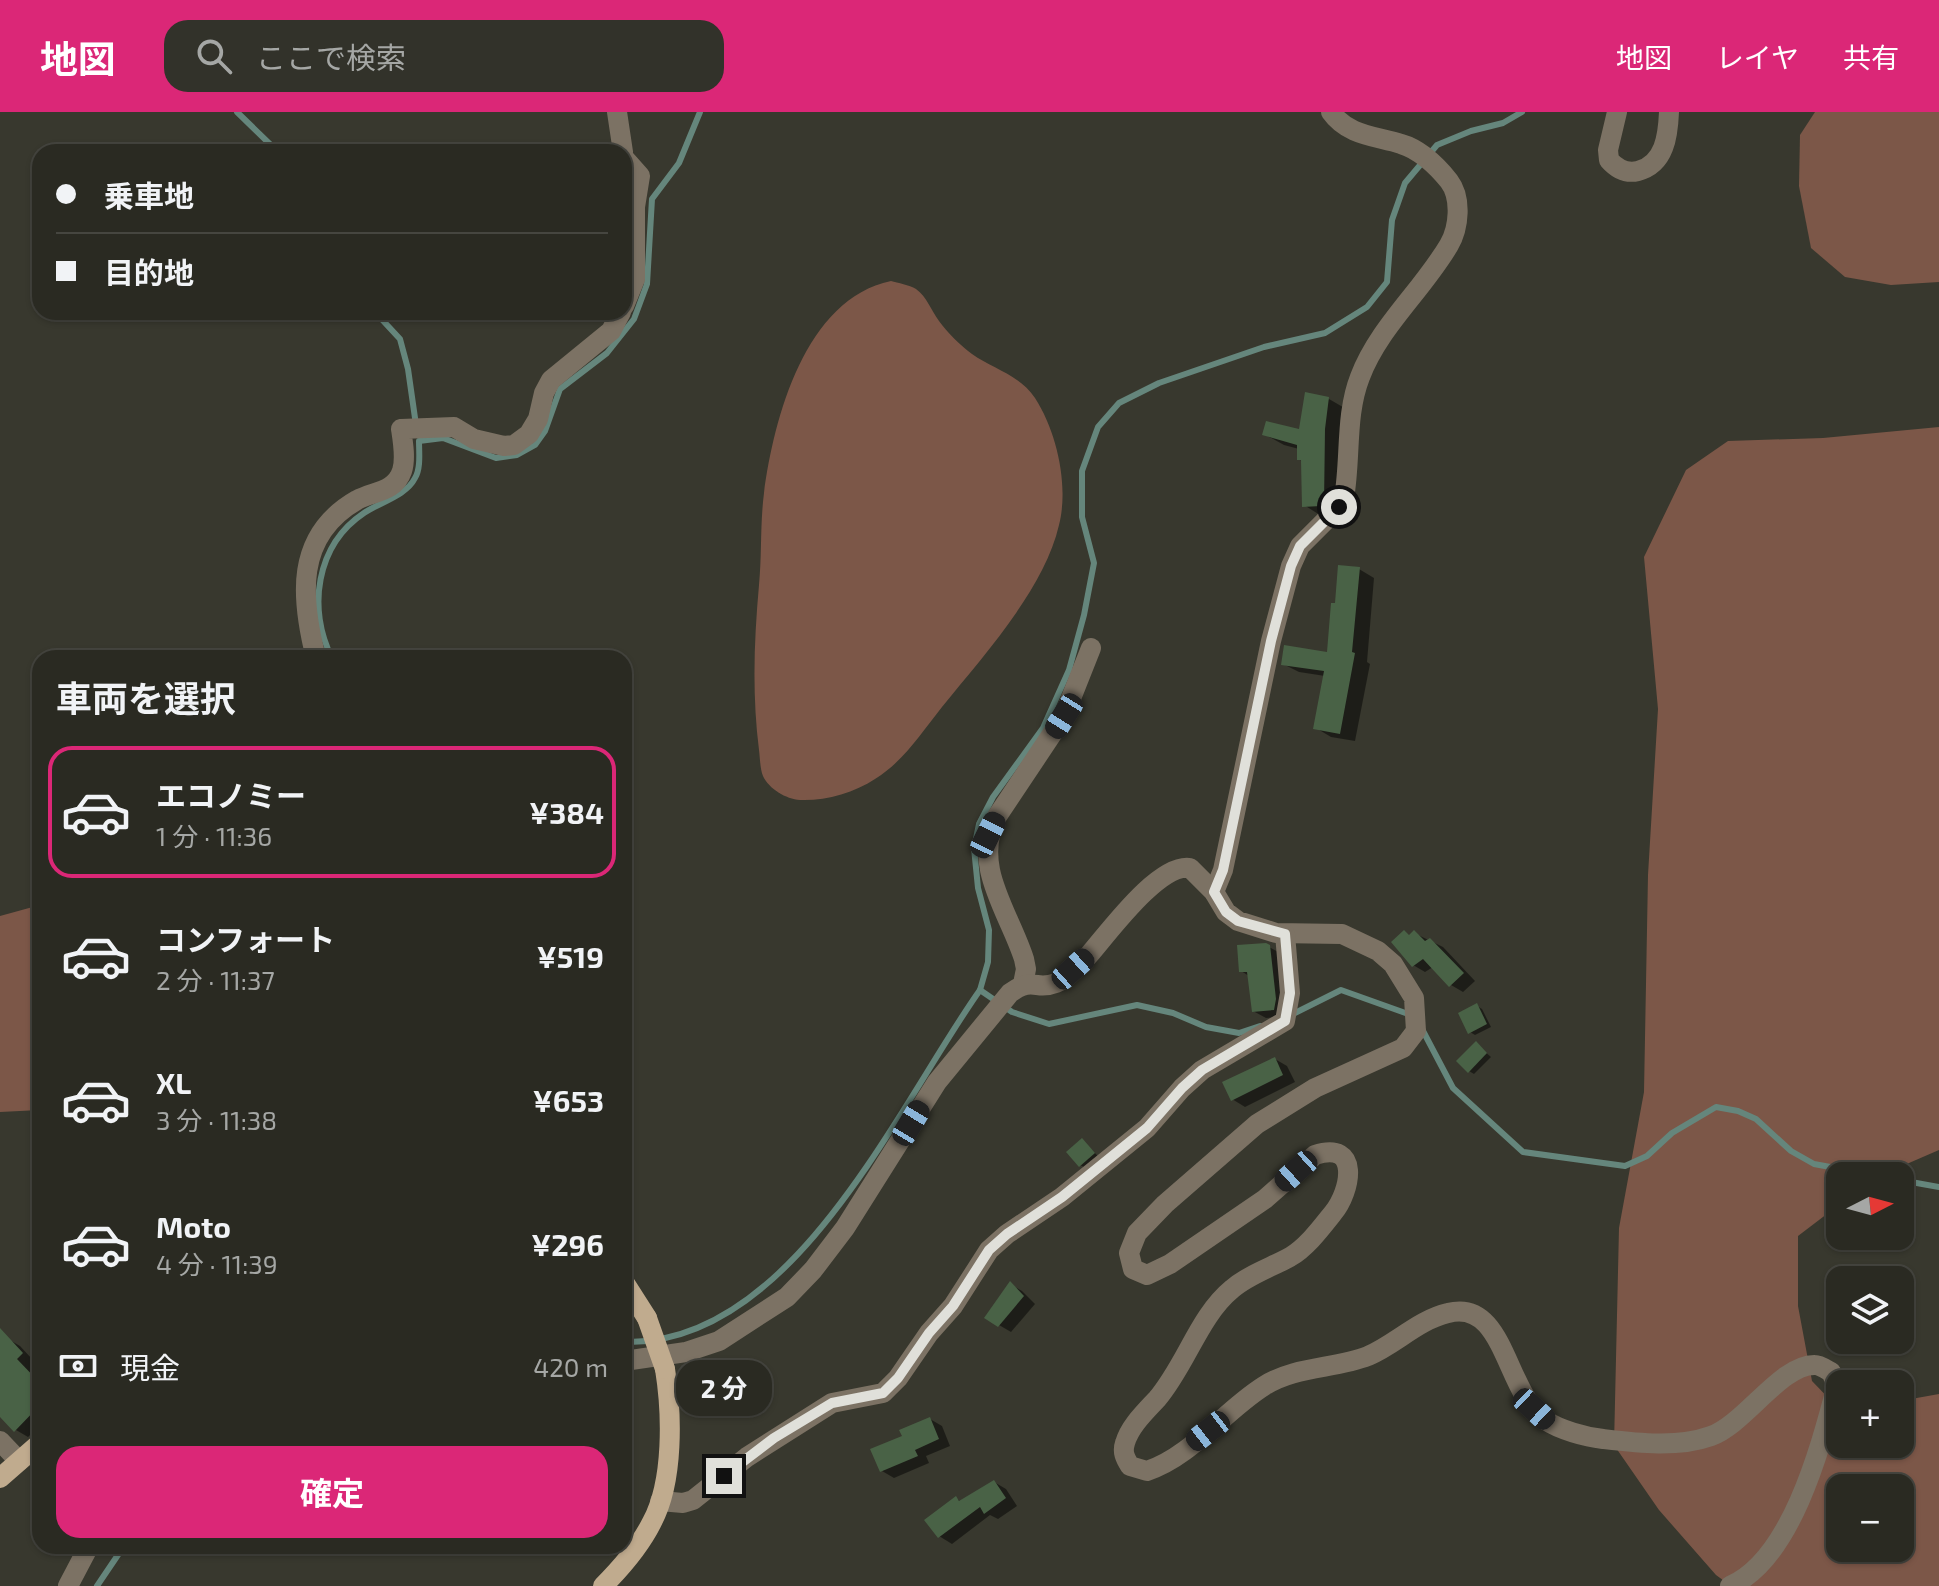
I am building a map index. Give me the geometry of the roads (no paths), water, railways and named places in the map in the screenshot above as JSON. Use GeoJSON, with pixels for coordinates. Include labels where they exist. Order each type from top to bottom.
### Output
{"type":"FeatureCollection","features":[{"type":"Feature","properties":{"kind":"main road"},"geometry":{"type":"LineString","coordinates":[[632,1295],[647,1318],[665,1369],[671,1438],[660,1501],[653,1521],[632,1553]]}},
{"type":"Feature","properties":{"kind":"main road"},"geometry":{"type":"LineString","coordinates":[[0,1478],[32,1450]]}},
{"type":"Feature","properties":{"kind":"main road"},"geometry":{"type":"LineString","coordinates":[[603,1586],[632,1554]]}},
{"type":"Feature","properties":{"kind":"street"},"geometry":{"type":"LineString","coordinates":[[617,112],[621,144]]}},
{"type":"Feature","properties":{"kind":"street"},"geometry":{"type":"LineString","coordinates":[[1214,892],[1223,870],[1271,641],[1291,566],[1300,546],[1344,498],[1352,407],[1370,354],[1450,244],[1455,228],[1455,193],[1451,183],[1427,160],[1404,145],[1358,134],[1336,120],[1331,112]]}},
{"type":"Feature","properties":{"kind":"street"},"geometry":{"type":"LineString","coordinates":[[1617,112],[1608,150],[1609,160],[1622,170],[1633,172],[1645,169],[1660,156],[1666,141],[1669,112]]}},
{"type":"Feature","properties":{"kind":"street"},"geometry":{"type":"LineString","coordinates":[[632,166],[640,176],[635,207],[635,279],[632,286]]}},
{"type":"Feature","properties":{"kind":"street"},"geometry":{"type":"LineString","coordinates":[[314,650],[304,603],[304,578],[311,557],[323,533],[336,517],[358,500],[391,488],[402,470],[401,429],[454,427],[474,439],[504,446],[514,445],[529,434],[538,419],[544,393],[551,380],[611,331],[617,320]]}},
{"type":"Feature","properties":{"kind":"street"},"geometry":{"type":"LineString","coordinates":[[632,1360],[686,1352],[711,1344],[787,1297],[813,1270],[845,1228],[937,1082],[1016,988],[1026,969],[988,868],[988,835],[1011,794],[1064,716],[1091,648]]}},
{"type":"Feature","properties":{"kind":"street"},"geometry":{"type":"LineString","coordinates":[[1016,988],[1060,982],[1087,957],[1148,889],[1175,868],[1190,868],[1214,892],[1226,912],[1238,921],[1285,934],[1342,934],[1378,951],[1393,964],[1414,998],[1416,1031],[1403,1048],[1315,1088],[1257,1124],[1165,1204],[1137,1233],[1129,1261],[1133,1269],[1147,1275],[1170,1264],[1265,1199],[1315,1155],[1324,1152],[1338,1154],[1348,1167],[1347,1189],[1335,1211],[1307,1244],[1292,1256],[1233,1287],[1210,1312],[1183,1364],[1130,1431],[1124,1444],[1124,1456],[1130,1466],[1147,1471],[1156,1468],[1176,1456],[1245,1398],[1269,1383],[1311,1369],[1368,1356],[1420,1324],[1450,1312],[1477,1314],[1490,1325],[1524,1394],[1546,1421],[1598,1438],[1646,1443],[1712,1436],[1727,1429],[1775,1385],[1799,1369],[1816,1365],[1831,1372],[1837,1385],[1796,1510],[1757,1566],[1730,1586]]}},
{"type":"Feature","properties":{"kind":"street"},"geometry":{"type":"LineString","coordinates":[[660,1501],[683,1503],[693,1500],[747,1457],[832,1403],[883,1393],[953,1306],[989,1250],[1062,1197],[1147,1128],[1202,1070],[1287,1014],[1285,934]]}},
{"type":"Feature","properties":{"kind":"street"},"geometry":{"type":"LineString","coordinates":[[0,1441],[19,1461]]}},
{"type":"Feature","properties":{"kind":"street"},"geometry":{"type":"LineString","coordinates":[[68,1586],[85,1554]]}},
{"type":"Feature","properties":{"kind":"waterway"},"geometry":{"type":"LineString","coordinates":[[237,112],[270,144]]}},
{"type":"Feature","properties":{"kind":"waterway"},"geometry":{"type":"LineString","coordinates":[[329,650],[318,599],[326,560],[348,526],[411,484],[418,470],[419,441],[443,438],[496,458],[517,455],[535,445],[545,431],[560,389],[607,353],[634,319],[647,284],[652,199],[679,163],[700,112]]}},
{"type":"Feature","properties":{"kind":"waterway"},"geometry":{"type":"LineString","coordinates":[[632,1341],[684,1333],[739,1306],[789,1264],[834,1212],[875,1154],[980,990],[988,962],[989,930],[978,888],[974,848],[979,824],[993,797],[1043,728],[1069,670],[1094,563],[1082,517],[1082,471],[1098,427],[1119,403],[1159,383],[1264,347],[1325,333],[1367,307],[1387,282],[1392,220],[1405,183],[1437,145],[1471,131],[1503,123],[1522,112]]}},
{"type":"Feature","properties":{"kind":"waterway"},"geometry":{"type":"LineString","coordinates":[[382,320],[400,339],[416,425]]}},
{"type":"Feature","properties":{"kind":"waterway"},"geometry":{"type":"LineString","coordinates":[[980,990],[1012,1012],[1049,1024],[1137,1005],[1173,1013],[1206,1027],[1239,1033],[1260,1026]]}},
{"type":"Feature","properties":{"kind":"waterway"},"geometry":{"type":"LineString","coordinates":[[1289,1016],[1341,990],[1411,1015]]}},
{"type":"Feature","properties":{"kind":"waterway"},"geometry":{"type":"LineString","coordinates":[[1422,1029],[1453,1088],[1523,1152],[1625,1166],[1647,1156],[1672,1133],[1716,1107],[1738,1111],[1756,1119],[1791,1151],[1814,1164],[1826,1166]]}},
{"type":"Feature","properties":{"kind":"waterway"},"geometry":{"type":"LineString","coordinates":[[1914,1183],[1939,1187]]}},
{"type":"Feature","properties":{"kind":"waterway"},"geometry":{"type":"LineString","coordinates":[[97,1586],[119,1554]]}}]}
